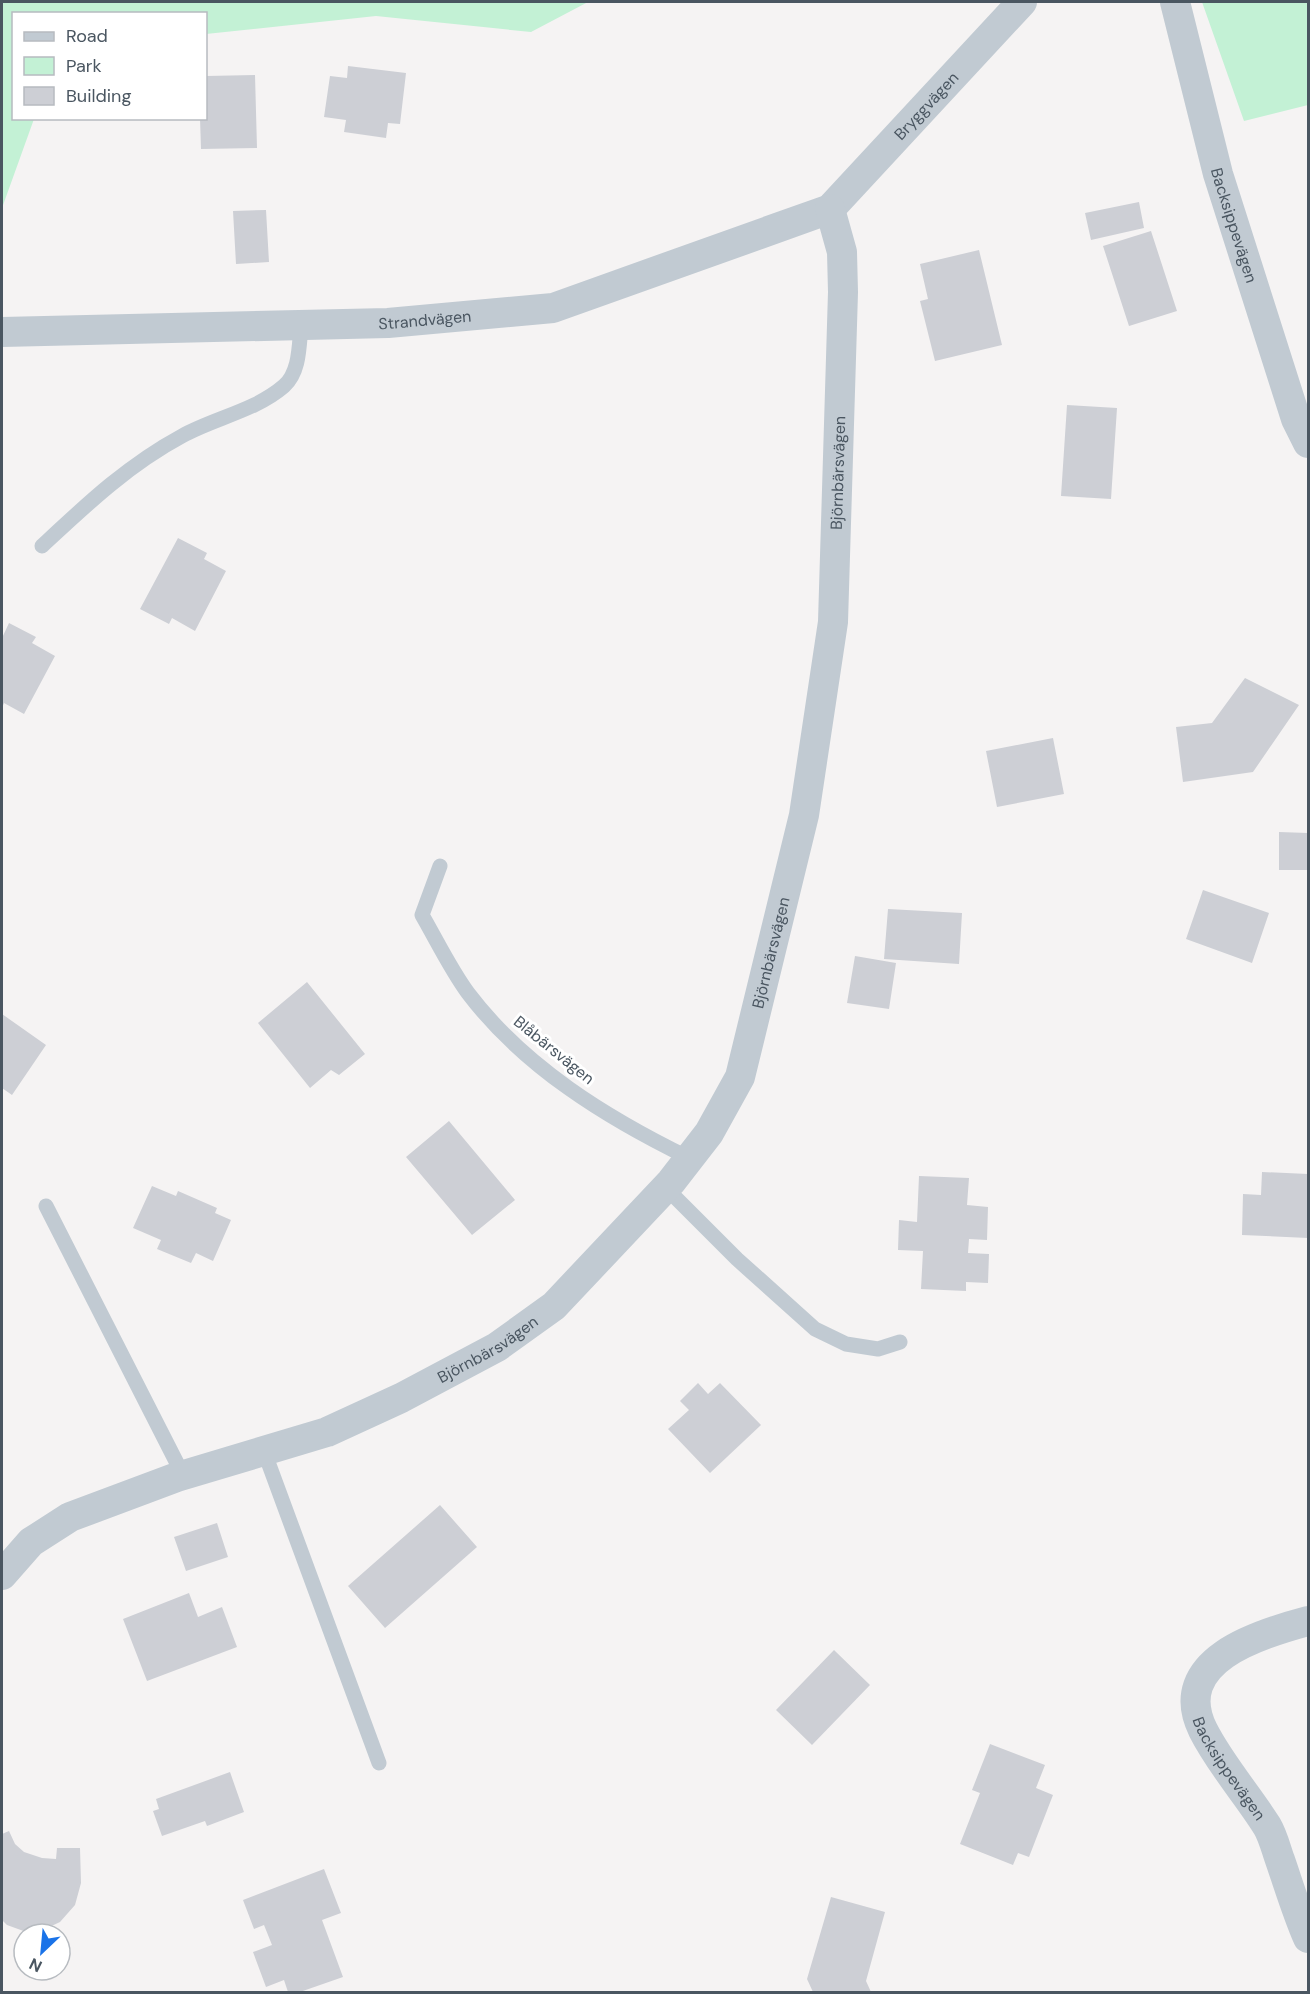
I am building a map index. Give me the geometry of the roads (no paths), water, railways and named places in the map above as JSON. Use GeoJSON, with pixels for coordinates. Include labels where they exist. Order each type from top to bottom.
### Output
{"type":"FeatureCollection","features":[{"type":"Feature","properties":{"kind":"street","name":"Bryggvägen"},"geometry":{"type":"LineString","coordinates":[[830,209],[1022,2]]}},
{"type":"Feature","properties":{"kind":"street","name":"Backsippevägen"},"geometry":{"type":"LineString","coordinates":[[1175,2],[1218,174],[1296,419],[1308,443]]}},
{"type":"Feature","properties":{"kind":"street","name":"Strandvägen"},"geometry":{"type":"LineString","coordinates":[[2,332],[388,323],[553,308],[830,209]]}},
{"type":"Feature","properties":{"kind":"street","name":"Björnbärsvägen"},"geometry":{"type":"LineString","coordinates":[[2,1575],[31,1542],[70,1517],[183,1475],[327,1432],[401,1398],[496,1347],[554,1306],[665,1187],[709,1133],[740,1077],[808,792],[833,622],[843,292],[842,252],[830,209]]}},
{"type":"Feature","properties":{"kind":"street","name":"Backsippevägen"},"geometry":{"type":"LineString","coordinates":[[1308,1621],[1250,1640],[1220,1657],[1199,1684],[1195,1702],[1204,1733],[1269,1828],[1308,1938]]}},
{"type":"Feature","properties":{"kind":"lane"},"geometry":{"type":"LineString","coordinates":[[42,546],[102,490],[138,461],[183,435],[246,409],[285,385],[297,365],[301,326]]}},
{"type":"Feature","properties":{"kind":"lane","name":"Blåbärsvägen"},"geometry":{"type":"LineString","coordinates":[[440,866],[422,915],[467,992],[495,1026],[533,1061],[573,1091],[650,1139],[689,1158]]}},
{"type":"Feature","properties":{"kind":"lane"},"geometry":{"type":"LineString","coordinates":[[665,1187],[737,1259],[815,1329],[846,1344],[878,1349],[900,1342]]}},
{"type":"Feature","properties":{"kind":"lane"},"geometry":{"type":"LineString","coordinates":[[46,1206],[183,1475]]}},
{"type":"Feature","properties":{"kind":"lane"},"geometry":{"type":"LineString","coordinates":[[264,1451],[379,1763]]}}]}
